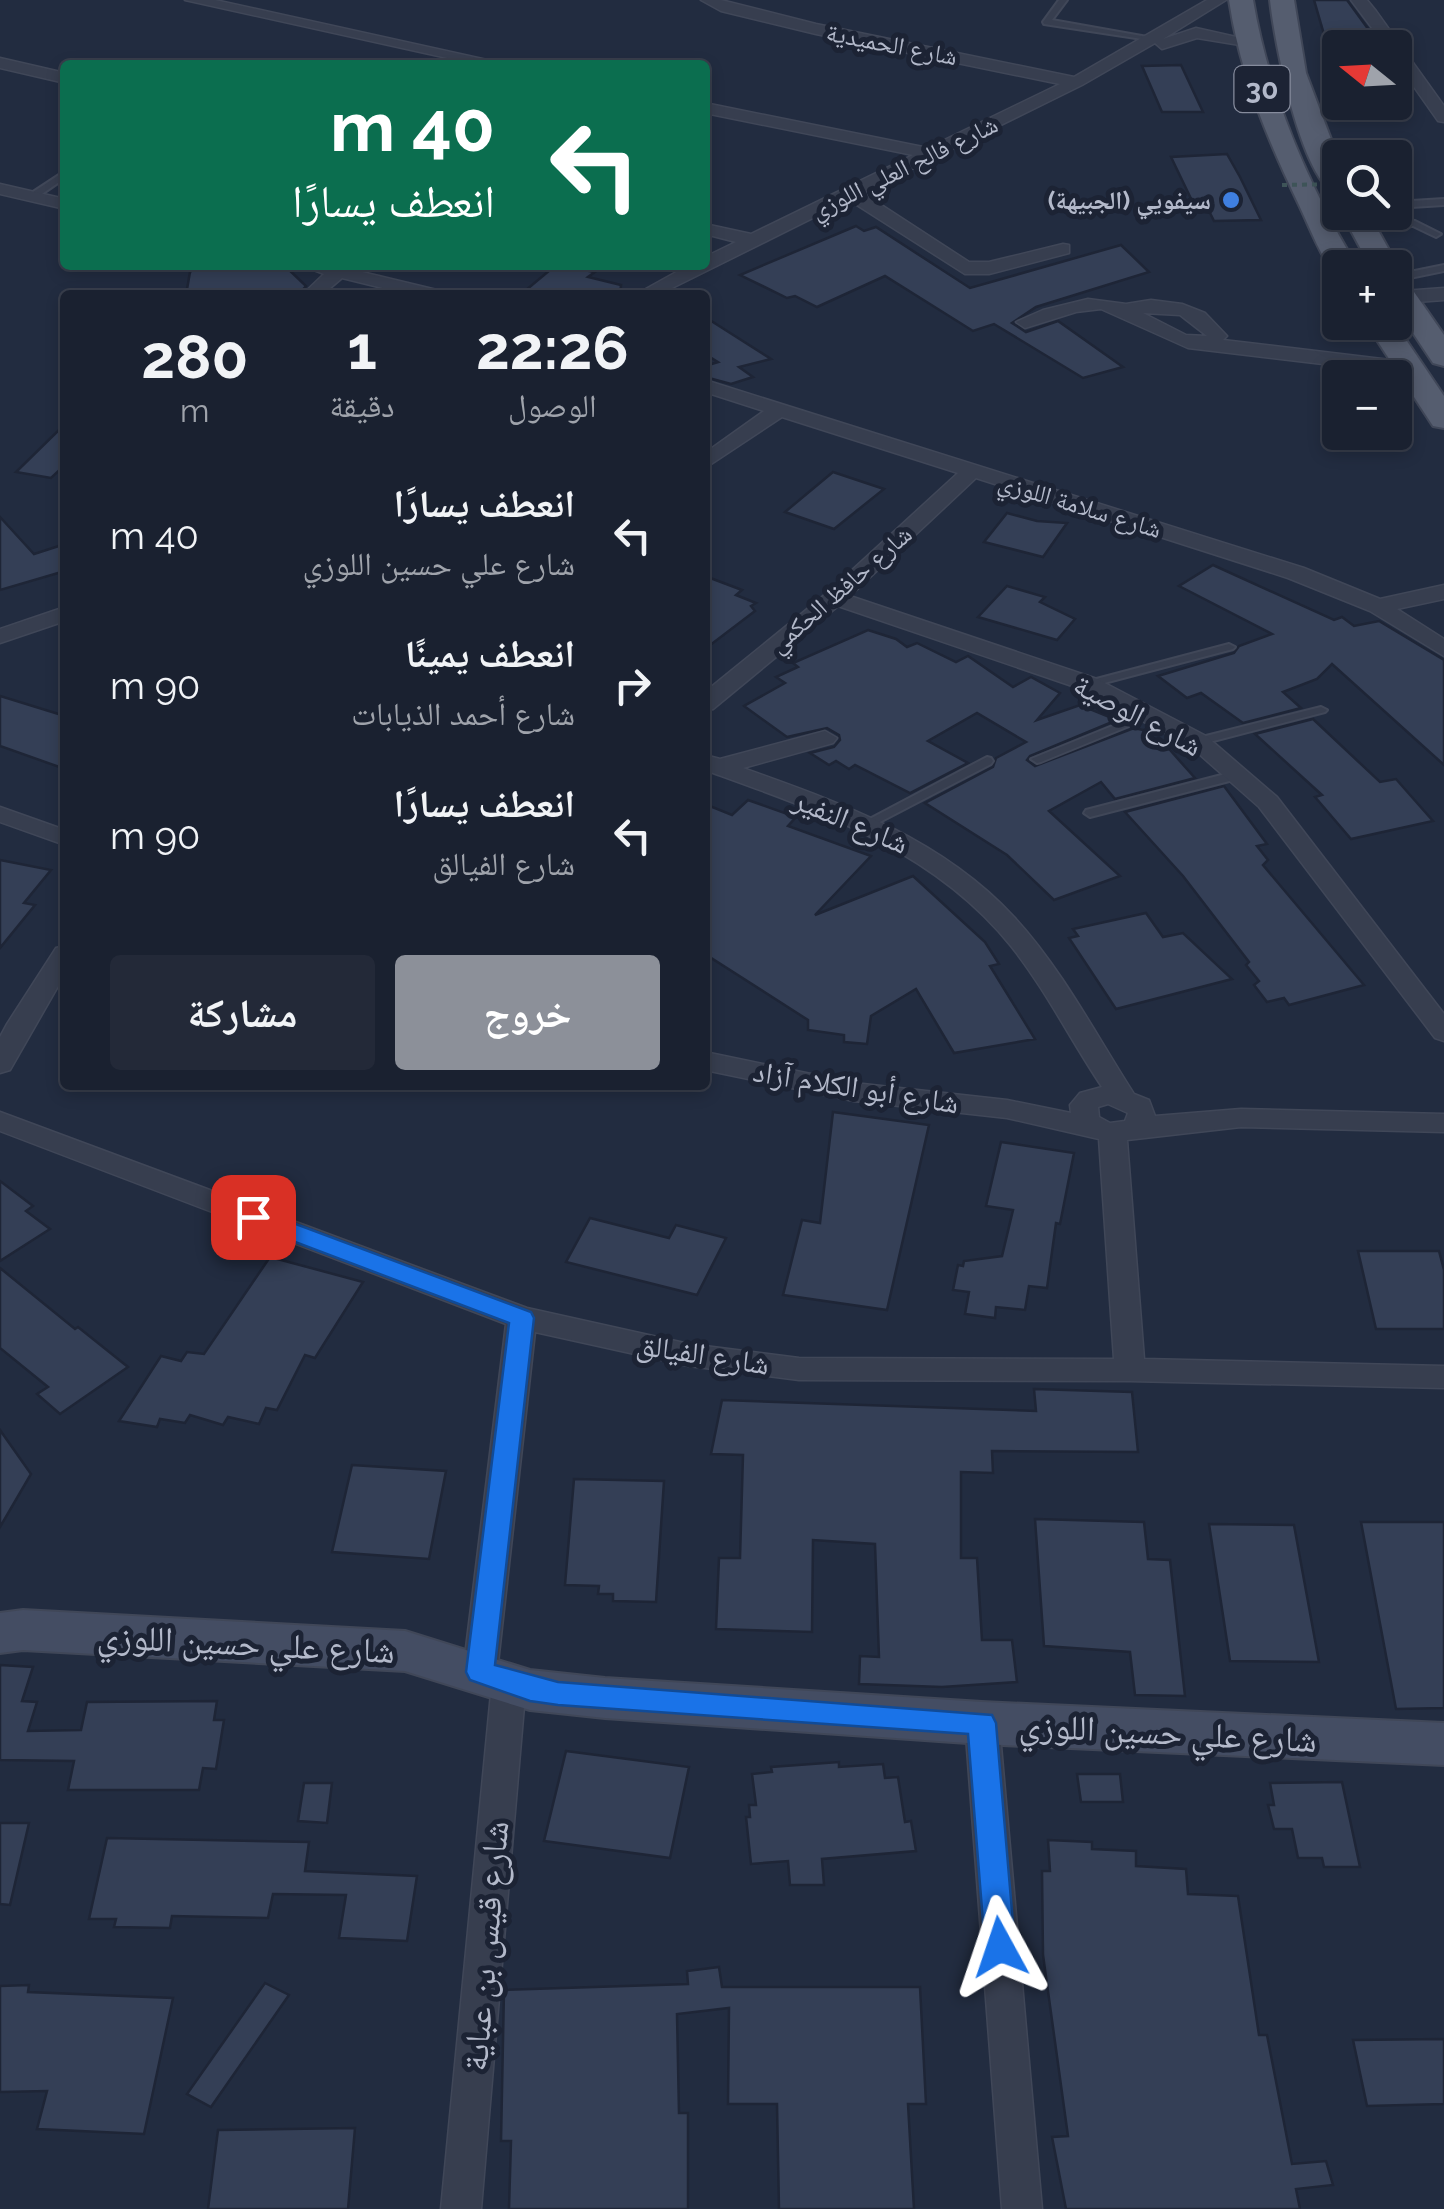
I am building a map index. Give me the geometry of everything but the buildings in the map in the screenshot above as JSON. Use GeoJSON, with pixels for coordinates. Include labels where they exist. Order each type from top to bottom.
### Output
{"type":"FeatureCollection","features":[{"type":"Feature","properties":{"kind":"main road","name":"30"},"geometry":{"type":"LineString","coordinates":[[1242,0],[1246,41],[1296,175],[1335,250]]}},
{"type":"Feature","properties":{"kind":"main road","name":"30"},"geometry":{"type":"LineString","coordinates":[[1282,0],[1294,76],[1322,143]]}},
{"type":"Feature","properties":{"kind":"main road"},"geometry":{"type":"LineString","coordinates":[[1412,308],[1444,357]]}},
{"type":"Feature","properties":{"kind":"main road"},"geometry":{"type":"LineString","coordinates":[[1412,374],[1444,419]]}},
{"type":"Feature","properties":{"kind":"street"},"geometry":{"type":"LineString","coordinates":[[193,0],[478,60]]}},
{"type":"Feature","properties":{"kind":"street","name":"شارع الحميدية"},"geometry":{"type":"LineString","coordinates":[[709,0],[784,22],[1076,82]]}},
{"type":"Feature","properties":{"kind":"street","name":"شارع فالح العلي اللوزي"},"geometry":{"type":"LineString","coordinates":[[710,261],[1076,82],[1218,0]]}},
{"type":"Feature","properties":{"kind":"street"},"geometry":{"type":"LineString","coordinates":[[1359,0],[1382,26],[1416,83],[1444,116]]}},
{"type":"Feature","properties":{"kind":"street","name":"شارع فالح العلي اللوزي"},"geometry":{"type":"LineString","coordinates":[[1100,66],[1120,64],[1189,34],[1246,41]]}},
{"type":"Feature","properties":{"kind":"street"},"geometry":{"type":"LineString","coordinates":[[0,62],[60,77]]}},
{"type":"Feature","properties":{"kind":"street"},"geometry":{"type":"LineString","coordinates":[[710,109],[932,154]]}},
{"type":"Feature","properties":{"kind":"street"},"geometry":{"type":"LineString","coordinates":[[0,188],[60,203]]}},
{"type":"Feature","properties":{"kind":"street"},"geometry":{"type":"LineString","coordinates":[[850,193],[965,268],[990,268],[1063,249]]}},
{"type":"Feature","properties":{"kind":"street"},"geometry":{"type":"LineString","coordinates":[[710,231],[752,240]]}},
{"type":"Feature","properties":{"kind":"street"},"geometry":{"type":"LineString","coordinates":[[330,270],[413,290]]}},
{"type":"Feature","properties":{"kind":"street","name":"شارع فالح العلي اللوزي"},"geometry":{"type":"LineString","coordinates":[[654,290],[692,270]]}},
{"type":"Feature","properties":{"kind":"street"},"geometry":{"type":"LineString","coordinates":[[317,290],[338,272]]}},
{"type":"Feature","properties":{"kind":"street"},"geometry":{"type":"LineString","coordinates":[[1412,289],[1444,294]]}},
{"type":"Feature","properties":{"kind":"street"},"geometry":{"type":"LineString","coordinates":[[1025,322],[1098,302],[1125,310],[1163,335],[1345,360]]}},
{"type":"Feature","properties":{"kind":"street"},"geometry":{"type":"LineString","coordinates":[[1125,310],[1156,304],[1178,307],[1213,329],[1218,336],[1210,343]]}},
{"type":"Feature","properties":{"kind":"street","name":"شارع سلامة اللوزي"},"geometry":{"type":"LineString","coordinates":[[710,388],[1296,573],[1378,606],[1444,649]]}},
{"type":"Feature","properties":{"kind":"street"},"geometry":{"type":"LineString","coordinates":[[710,458],[778,410]]}},
{"type":"Feature","properties":{"kind":"street","name":"شارع حافظ الحكمي"},"geometry":{"type":"LineString","coordinates":[[710,700],[834,598],[972,471]]}},
{"type":"Feature","properties":{"kind":"street"},"geometry":{"type":"LineString","coordinates":[[1378,606],[1444,592]]}},
{"type":"Feature","properties":{"kind":"street","name":"شارع الوصية"},"geometry":{"type":"LineString","coordinates":[[834,598],[1089,684],[1198,741],[1268,802],[1444,1032]]}},
{"type":"Feature","properties":{"kind":"street"},"geometry":{"type":"LineString","coordinates":[[0,636],[56,618]]}},
{"type":"Feature","properties":{"kind":"street"},"geometry":{"type":"LineString","coordinates":[[0,658],[56,618]]}},
{"type":"Feature","properties":{"kind":"street"},"geometry":{"type":"LineString","coordinates":[[712,765],[824,738]]}},
{"type":"Feature","properties":{"kind":"street","name":"شارع النفير"},"geometry":{"type":"LineString","coordinates":[[712,765],[868,823],[918,850],[977,894],[1005,922],[1052,986],[1088,1047],[1110,1113],[1130,1370]]}},
{"type":"Feature","properties":{"kind":"street"},"geometry":{"type":"LineString","coordinates":[[0,814],[60,836]]}},
{"type":"Feature","properties":{"kind":"street"},"geometry":{"type":"LineString","coordinates":[[0,1064],[60,962]]}},
{"type":"Feature","properties":{"kind":"street","name":"شارع أبو الكلام آزاد"},"geometry":{"type":"LineString","coordinates":[[710,1062],[854,1092],[1007,1109],[1444,1123]]}},
{"type":"Feature","properties":{"kind":"street","name":"شارع الفيالق"},"geometry":{"type":"LineString","coordinates":[[0,1121],[522,1318],[689,1355],[799,1369],[1444,1376]]}},
{"type":"Feature","properties":{"kind":"street","name":"شارع قيس بن عباية"},"geometry":{"type":"LineString","coordinates":[[461,2209],[522,1318]]}},
{"type":"Feature","properties":{"kind":"street","name":"شارع علي حسين اللوزي"},"geometry":{"type":"LineString","coordinates":[[8,1630],[366,1646],[405,1651],[495,1677],[605,1698],[982,1723],[1444,1744]]}},
{"type":"Feature","properties":{"kind":"street"},"geometry":{"type":"LineString","coordinates":[[982,1723],[1022,2209]]}},
{"type":"Feature","properties":{"kind":"lane"},"geometry":{"type":"LineString","coordinates":[[1063,0],[1046,22],[1150,38]]}},
{"type":"Feature","properties":{"kind":"lane"},"geometry":{"type":"LineString","coordinates":[[33,196],[60,177]]}},
{"type":"Feature","properties":{"kind":"lane"},"geometry":{"type":"LineString","coordinates":[[1412,204],[1444,202]]}},
{"type":"Feature","properties":{"kind":"lane"},"geometry":{"type":"LineString","coordinates":[[1412,224],[1436,234]]}},
{"type":"Feature","properties":{"kind":"lane"},"geometry":{"type":"LineString","coordinates":[[1412,281],[1444,268]]}},
{"type":"Feature","properties":{"kind":"lane"},"geometry":{"type":"LineString","coordinates":[[1089,684],[1229,647]]}},
{"type":"Feature","properties":{"kind":"lane"},"geometry":{"type":"LineString","coordinates":[[1198,741],[1322,710]]}},
{"type":"Feature","properties":{"kind":"lane"},"geometry":{"type":"LineString","coordinates":[[1037,759],[1147,715]]}},
{"type":"Feature","properties":{"kind":"lane"},"geometry":{"type":"LineString","coordinates":[[868,823],[987,761]]}},
{"type":"Feature","properties":{"kind":"lane"},"geometry":{"type":"LineString","coordinates":[[1090,813],[1237,775]]}},
{"type":"Feature","properties":{"kind":"path"},"geometry":{"type":"LineString","coordinates":[[1282,185],[1322,186]]}},
{"type":"Feature","properties":{"kind":"place","name":"سيفويي (الجبيهة)"},"geometry":{"type":"Point","coordinates":[1231,200]}},
{"type":"Feature","properties":{"kind":"route"},"geometry":{"type":"LineString","coordinates":[[253,1217],[522,1318],[480,1672],[530,1690],[558,1694],[982,1723],[1000,1947]]}}]}
